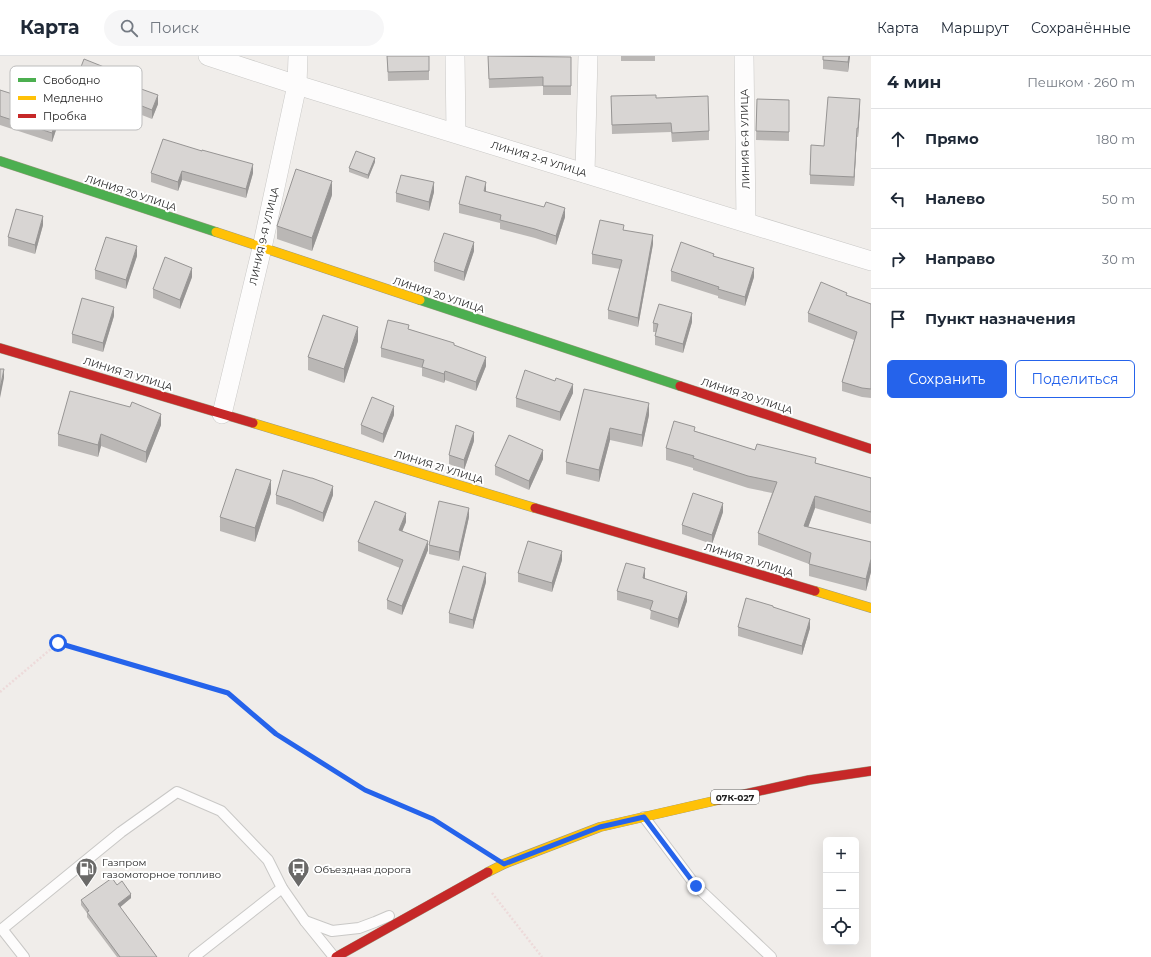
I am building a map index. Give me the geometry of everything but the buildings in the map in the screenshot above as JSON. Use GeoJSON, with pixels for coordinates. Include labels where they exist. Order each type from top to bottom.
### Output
{"type":"FeatureCollection","features":[{"type":"Feature","properties":{"kind":"street","name":"ЛИНИЯ 2-Я УЛИЦА"},"geometry":{"type":"LineString","coordinates":[[208,56],[297,85],[871,261]]}},
{"type":"Feature","properties":{"kind":"street","name":"ЛИНИЯ 9-Я УЛИЦА"},"geometry":{"type":"LineString","coordinates":[[222,414],[262,248],[297,85],[298,56]]}},
{"type":"Feature","properties":{"kind":"street"},"geometry":{"type":"LineString","coordinates":[[455,56],[456,133]]}},
{"type":"Feature","properties":{"kind":"street"},"geometry":{"type":"LineString","coordinates":[[585,173],[588,56]]}},
{"type":"Feature","properties":{"kind":"street","name":"ЛИНИЯ 6-Я УЛИЦА"},"geometry":{"type":"LineString","coordinates":[[744,56],[746,222]]}},
{"type":"Feature","properties":{"kind":"street","name":"ЛИНИЯ 20 УЛИЦА"},"geometry":{"type":"LineString","coordinates":[[0,161],[871,449]]}},
{"type":"Feature","properties":{"kind":"street","name":"ЛИНИЯ 21 УЛИЦА"},"geometry":{"type":"LineString","coordinates":[[0,348],[871,608]]}},
{"type":"Feature","properties":{"kind":"street","name":"07К-027"},"geometry":{"type":"LineString","coordinates":[[335,957],[504,864],[600,827],[809,780],[871,771]]}},
{"type":"Feature","properties":{"kind":"lane"},"geometry":{"type":"LineString","coordinates":[[24,957],[2,929],[121,832],[177,792],[221,811],[268,860],[282,888],[305,921],[335,957]]}},
{"type":"Feature","properties":{"kind":"lane"},"geometry":{"type":"LineString","coordinates":[[644,817],[696,886],[771,957]]}},
{"type":"Feature","properties":{"kind":"lane"},"geometry":{"type":"LineString","coordinates":[[305,921],[332,931],[359,928],[420,901],[461,887]]}},
{"type":"Feature","properties":{"kind":"lane"},"geometry":{"type":"LineString","coordinates":[[194,957],[282,888]]}},
{"type":"Feature","properties":{"kind":"path"},"geometry":{"type":"LineString","coordinates":[[0,692],[58,643],[228,693],[276,734],[352,782],[365,790],[433,819],[504,864]]}},
{"type":"Feature","properties":{"kind":"path"},"geometry":{"type":"LineString","coordinates":[[490,891],[542,957]]}},
{"type":"Feature","properties":{"kind":"traffic: fast"},"geometry":{"type":"LineString","coordinates":[[0,161],[216,232]]}},
{"type":"Feature","properties":{"kind":"traffic: fast"},"geometry":{"type":"LineString","coordinates":[[420,300],[680,386]]}},
{"type":"Feature","properties":{"kind":"traffic: slow"},"geometry":{"type":"LineString","coordinates":[[216,232],[420,300]]}},
{"type":"Feature","properties":{"kind":"traffic: slow"},"geometry":{"type":"LineString","coordinates":[[253,423],[535,508]]}},
{"type":"Feature","properties":{"kind":"traffic: slow"},"geometry":{"type":"LineString","coordinates":[[815,591],[871,608]]}},
{"type":"Feature","properties":{"kind":"traffic: slow"},"geometry":{"type":"LineString","coordinates":[[488,872],[504,864],[600,827],[718,800]]}},
{"type":"Feature","properties":{"kind":"traffic: jam"},"geometry":{"type":"LineString","coordinates":[[0,348],[253,423]]}},
{"type":"Feature","properties":{"kind":"traffic: jam"},"geometry":{"type":"LineString","coordinates":[[680,386],[871,449]]}},
{"type":"Feature","properties":{"kind":"traffic: jam"},"geometry":{"type":"LineString","coordinates":[[535,508],[815,591]]}},
{"type":"Feature","properties":{"kind":"traffic: jam"},"geometry":{"type":"LineString","coordinates":[[718,800],[809,780],[871,771]]}},
{"type":"Feature","properties":{"kind":"traffic: jam"},"geometry":{"type":"LineString","coordinates":[[336,957],[488,872]]}},
{"type":"Feature","properties":{"kind":"place","name":"Газпром газомоторное топливо"},"geometry":{"type":"Point","coordinates":[86,888]}},
{"type":"Feature","properties":{"kind":"place","name":"Объездная дорога"},"geometry":{"type":"Point","coordinates":[298,888]}},
{"type":"Feature","properties":{"kind":"route"},"geometry":{"type":"LineString","coordinates":[[58,643],[228,693],[276,734],[365,790],[433,819],[504,864],[600,827],[644,817],[696,886]]}}]}
